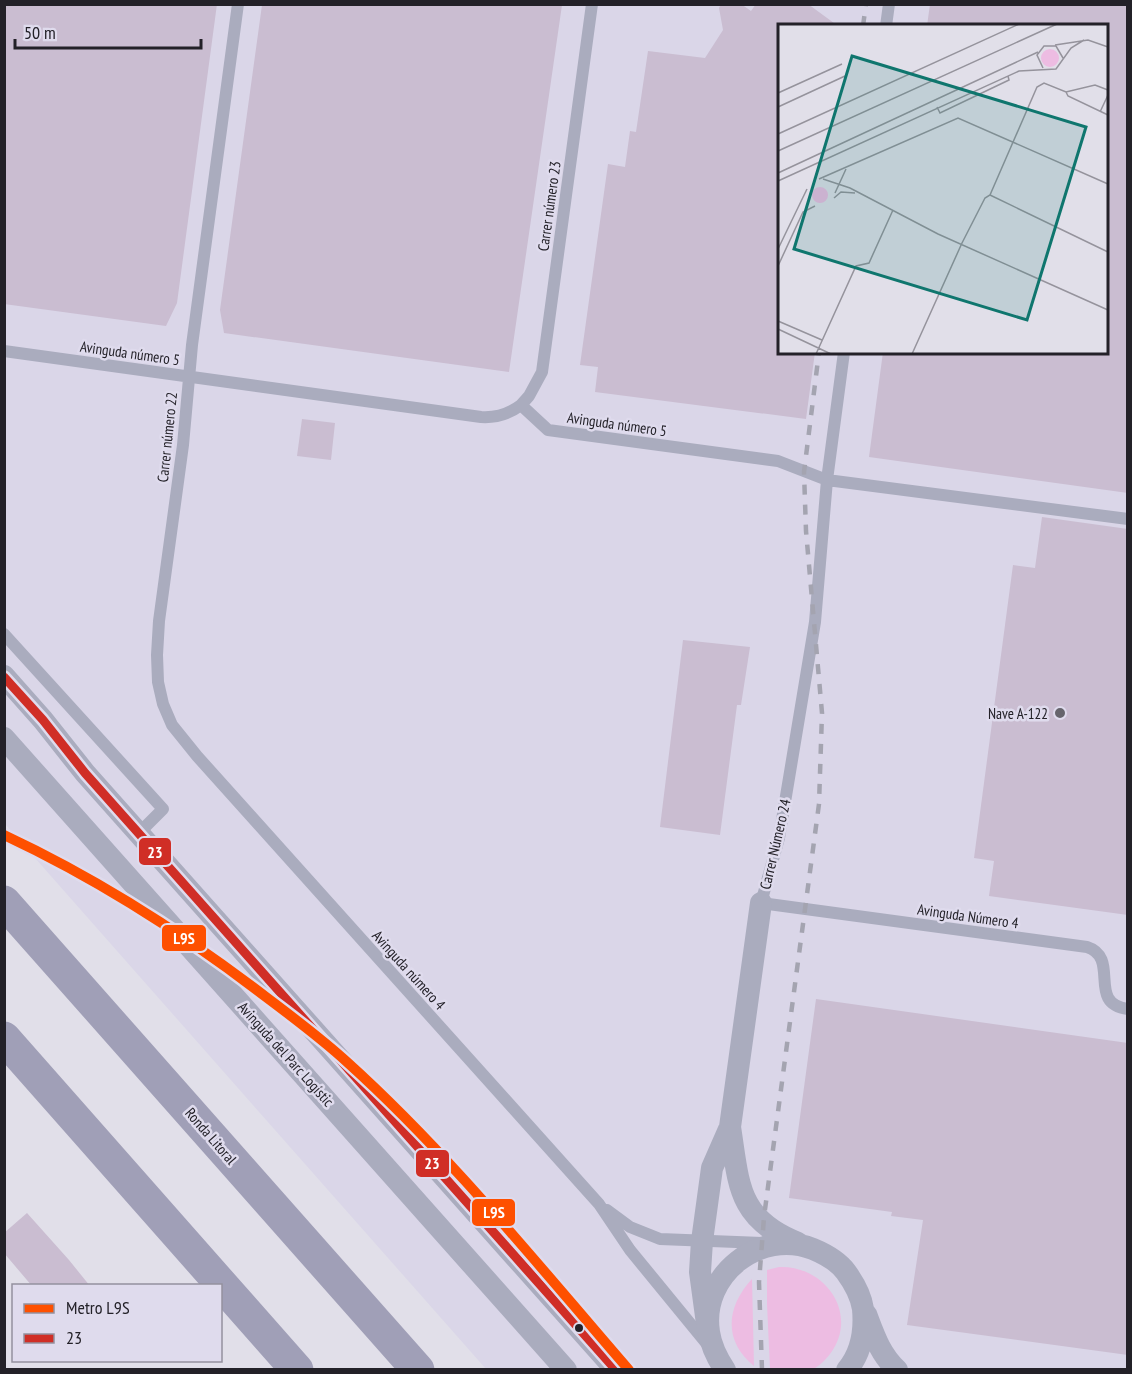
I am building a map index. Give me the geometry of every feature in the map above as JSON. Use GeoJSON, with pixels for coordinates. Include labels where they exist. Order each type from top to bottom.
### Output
{"type":"FeatureCollection","features":[{"type":"Feature","properties":{"kind":"highway","name":"Ronda Litoral"},"geometry":{"type":"LineString","coordinates":[[4,902],[418,1370]]}},
{"type":"Feature","properties":{"kind":"highway"},"geometry":{"type":"LineString","coordinates":[[4,1038],[221,1284]]}},
{"type":"Feature","properties":{"kind":"highway"},"geometry":{"type":"LineString","coordinates":[[222,1285],[297,1370]]}},
{"type":"Feature","properties":{"kind":"street"},"geometry":{"type":"LineString","coordinates":[[4,676],[138,834],[616,1370]]}},
{"type":"Feature","properties":{"kind":"street","name":"Avinguda del Parc Logístic"},"geometry":{"type":"LineString","coordinates":[[4,738],[566,1370]]}},
{"type":"Feature","properties":{"kind":"street","name":"Carrer Número 24"},"geometry":{"type":"LineString","coordinates":[[708,1331],[700,1272],[702,1241],[712,1168],[730,1127],[761,903]]}},
{"type":"Feature","properties":{"kind":"street"},"geometry":{"type":"LineString","coordinates":[[730,1127],[738,1180],[751,1211],[770,1230],[793,1244],[824,1253],[842,1266],[855,1284],[878,1347],[897,1370]]}},
{"type":"Feature","properties":{"kind":"street"},"geometry":{"type":"LineString","coordinates":[[720,1361],[708,1331],[709,1308],[716,1286],[730,1267],[748,1253],[761,1247],[793,1244]]}},
{"type":"Feature","properties":{"kind":"street"},"geometry":{"type":"LineString","coordinates":[[849,1369],[860,1348],[864,1326],[862,1305]]}},
{"type":"Feature","properties":{"kind":"lane","name":"Carrer número 22"},"geometry":{"type":"LineString","coordinates":[[197,756],[172,724],[163,704],[158,682],[157,655],[183,446],[189,376],[238,4]]}},
{"type":"Feature","properties":{"kind":"lane","name":"Carrer número 23"},"geometry":{"type":"LineString","coordinates":[[521,405],[529,396],[542,372],[592,4]]}},
{"type":"Feature","properties":{"kind":"lane"},"geometry":{"type":"LineString","coordinates":[[886,24],[889,4]]}},
{"type":"Feature","properties":{"kind":"lane","name":"Avinguda número 5"},"geometry":{"type":"LineString","coordinates":[[4,351],[481,417],[503,415],[521,405],[548,430],[778,461],[827,480],[1128,519]]}},
{"type":"Feature","properties":{"kind":"lane","name":"Carrer Número 24"},"geometry":{"type":"LineString","coordinates":[[761,903],[779,838],[815,622],[827,480],[844,354]]}},
{"type":"Feature","properties":{"kind":"lane"},"geometry":{"type":"LineString","coordinates":[[4,634],[164,809],[138,834]]}},
{"type":"Feature","properties":{"kind":"lane","name":"Avinguda número 4"},"geometry":{"type":"LineString","coordinates":[[197,756],[599,1204],[630,1250],[720,1361]]}},
{"type":"Feature","properties":{"kind":"lane","name":"Avinguda Número 4"},"geometry":{"type":"LineString","coordinates":[[761,903],[1087,947],[1096,950],[1103,958],[1103,986],[1106,995],[1112,1003],[1120,1008],[1128,1009]]}},
{"type":"Feature","properties":{"kind":"lane","name":"Avinguda número 4"},"geometry":{"type":"LineString","coordinates":[[599,1204],[630,1227],[644,1234],[676,1241],[793,1244]]}},
{"type":"Feature","properties":{"kind":"shaded area"},"geometry":{"type":"Polygon","coordinates":[[[4,5],[1127,5],[1127,1369],[486,1369],[5,824],[4,5]]]}},
{"type":"Feature","properties":{"kind":"shaded area"},"geometry":{"type":"Polygon","coordinates":[[[779,1267],[811,1274],[833,1295],[839,1308],[841,1323],[838,1339],[828,1356],[813,1369],[798,1371],[770,1369],[767,1270],[779,1267]]]}},
{"type":"Feature","properties":{"kind":"shaded area"},"geometry":{"type":"Polygon","coordinates":[[[752,1279],[754,1366],[737,1346],[732,1324],[737,1301],[752,1279]]]}},
{"type":"Feature","properties":{"kind":"building"},"geometry":{"type":"Polygon","coordinates":[[[4,4],[217,4],[177,303],[166,326],[4,304],[4,4]]]}},
{"type":"Feature","properties":{"kind":"building"},"geometry":{"type":"Polygon","coordinates":[[[721,4],[741,4],[751,11],[756,4],[808,4],[835,24],[778,24],[778,354],[815,354],[806,419],[595,392],[598,367],[580,365],[608,164],[625,167],[630,131],[636,132],[648,51],[705,58],[723,30],[719,8],[721,4]]]}},
{"type":"Feature","properties":{"kind":"building"},"geometry":{"type":"Polygon","coordinates":[[[930,4],[1128,4],[1128,493],[869,457],[883,354],[1108,354],[1108,24],[927,24],[930,4]]]}},
{"type":"Feature","properties":{"kind":"building"},"geometry":{"type":"Polygon","coordinates":[[[262,5],[562,5],[509,372],[224,333],[220,310],[262,5]]]}},
{"type":"Feature","properties":{"kind":"building"},"geometry":{"type":"Polygon","coordinates":[[[302,419],[335,423],[331,460],[297,456],[302,419]]]}},
{"type":"Feature","properties":{"kind":"building","name":"Nave A-122"},"geometry":{"type":"Polygon","coordinates":[[[1042,517],[1128,529],[1128,915],[989,896],[994,861],[974,858],[1013,565],[1035,568],[1042,517]]]}},
{"type":"Feature","properties":{"kind":"building"},"geometry":{"type":"Polygon","coordinates":[[[683,640],[750,647],[741,705],[737,705],[720,835],[660,827],[683,640]]]}},
{"type":"Feature","properties":{"kind":"building"},"geometry":{"type":"Polygon","coordinates":[[[816,999],[1128,1043],[1128,1355],[907,1325],[923,1220],[891,1216],[892,1212],[789,1198],[816,999]]]}},
{"type":"Feature","properties":{"kind":"building"},"geometry":{"type":"Polygon","coordinates":[[[27,1213],[88,1284],[30,1284],[4,1253],[4,1233],[27,1213]]]}},
{"type":"Feature","properties":{"kind":"railway"},"geometry":{"type":"LineString","coordinates":[[863,24],[866,4]]}},
{"type":"Feature","properties":{"kind":"railway"},"geometry":{"type":"LineString","coordinates":[[762,1370],[759,1282],[764,1217],[819,804],[822,713],[806,531],[804,472],[819,354]]}},
{"type":"Feature","properties":{"kind":"metro line","name":"L9S"},"geometry":{"type":"LineString","coordinates":[[4,835],[73,870],[140,909],[204,951],[328,1045],[422,1135],[527,1251],[629,1370]]}},
{"type":"Feature","properties":{"kind":"transit line","name":"23"},"geometry":{"type":"LineString","coordinates":[[4,677],[43,720],[85,773],[616,1370]]}},
{"type":"Feature","properties":{"kind":"place","name":"Nave A-122"},"geometry":{"type":"Point","coordinates":[1060,713]}}]}
